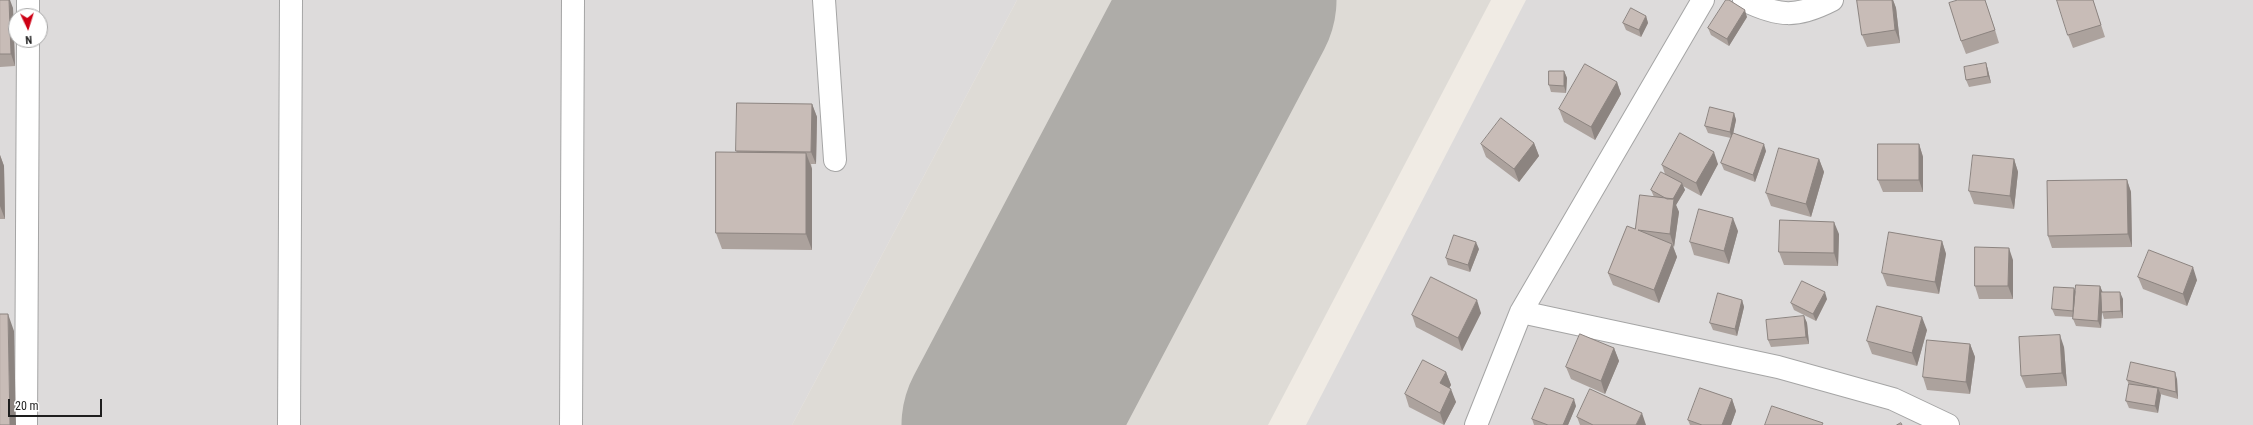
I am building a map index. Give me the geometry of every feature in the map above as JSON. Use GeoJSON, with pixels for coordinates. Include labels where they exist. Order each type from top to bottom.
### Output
{"type":"FeatureCollection","features":[{"type":"Feature","properties":{"kind":"street"},"geometry":{"type":"LineString","coordinates":[[289,425],[291,0]]}},
{"type":"Feature","properties":{"kind":"street"},"geometry":{"type":"LineString","coordinates":[[571,425],[573,0]]}},
{"type":"Feature","properties":{"kind":"street"},"geometry":{"type":"LineString","coordinates":[[824,0],[835,160]]}},
{"type":"Feature","properties":{"kind":"street"},"geometry":{"type":"LineString","coordinates":[[1476,425],[1521,312],[1703,0]]}},
{"type":"Feature","properties":{"kind":"street"},"geometry":{"type":"LineString","coordinates":[[1744,0],[1767,11],[1792,14],[1818,7],[1832,0]]}},
{"type":"Feature","properties":{"kind":"street"},"geometry":{"type":"LineString","coordinates":[[26,425],[28,48]]}},
{"type":"Feature","properties":{"kind":"street"},"geometry":{"type":"LineString","coordinates":[[1521,312],[1778,367],[1893,399],[1948,425]]}},
{"type":"Feature","properties":{"kind":"shaded area"},"geometry":{"type":"Polygon","coordinates":[[[0,0],[1017,0],[792,425],[0,425],[0,0]]]}},
{"type":"Feature","properties":{"kind":"shaded area"},"geometry":{"type":"Polygon","coordinates":[[[1017,0],[1491,0],[1268,425],[792,425],[1017,0]]]}},
{"type":"Feature","properties":{"kind":"shaded area"},"geometry":{"type":"Polygon","coordinates":[[[1526,0],[2253,0],[2253,425],[1306,425],[1526,0]]]}},
{"type":"Feature","properties":{"kind":"building"},"geometry":{"type":"Polygon","coordinates":[[[0,0],[9,0],[8,48],[11,48],[11,54],[0,54],[0,0]]]}},
{"type":"Feature","properties":{"kind":"building"},"geometry":{"type":"Polygon","coordinates":[[[1726,0],[1729,0],[1745,10],[1727,39],[1708,28],[1726,0]]]}},
{"type":"Feature","properties":{"kind":"building"},"geometry":{"type":"Polygon","coordinates":[[[1857,0],[1892,0],[1895,30],[1862,35],[1857,0]]]}},
{"type":"Feature","properties":{"kind":"building"},"geometry":{"type":"Polygon","coordinates":[[[1958,0],[1985,0],[1995,30],[1961,41],[1949,3],[1958,0]]]}},
{"type":"Feature","properties":{"kind":"building"},"geometry":{"type":"Polygon","coordinates":[[[2057,0],[2093,0],[2101,25],[2068,35],[2057,0]]]}},
{"type":"Feature","properties":{"kind":"building"},"geometry":{"type":"Polygon","coordinates":[[[1631,8],[1646,16],[1639,30],[1623,23],[1631,8]]]}},
{"type":"Feature","properties":{"kind":"building"},"geometry":{"type":"Polygon","coordinates":[[[1986,63],[1988,76],[1966,80],[1964,67],[1986,63]]]}},
{"type":"Feature","properties":{"kind":"building"},"geometry":{"type":"Polygon","coordinates":[[[1585,64],[1617,82],[1591,127],[1559,109],[1585,64]]]}},
{"type":"Feature","properties":{"kind":"building"},"geometry":{"type":"Polygon","coordinates":[[[1549,71],[1564,71],[1564,86],[1549,85],[1549,71]]]}},
{"type":"Feature","properties":{"kind":"building"},"geometry":{"type":"Polygon","coordinates":[[[737,103],[812,104],[811,152],[736,151],[737,103]]]}},
{"type":"Feature","properties":{"kind":"building"},"geometry":{"type":"Polygon","coordinates":[[[1710,107],[1734,113],[1730,132],[1705,126],[1710,107]]]}},
{"type":"Feature","properties":{"kind":"building"},"geometry":{"type":"Polygon","coordinates":[[[1501,118],[1534,143],[1514,169],[1481,144],[1501,118]]]}},
{"type":"Feature","properties":{"kind":"building"},"geometry":{"type":"Polygon","coordinates":[[[1680,133],[1714,152],[1696,183],[1662,165],[1680,133]]]}},
{"type":"Feature","properties":{"kind":"building"},"geometry":{"type":"Polygon","coordinates":[[[1733,133],[1764,144],[1753,175],[1721,163],[1733,133]]]}},
{"type":"Feature","properties":{"kind":"building"},"geometry":{"type":"Polygon","coordinates":[[[1878,144],[1919,144],[1919,180],[1878,180],[1878,144]]]}},
{"type":"Feature","properties":{"kind":"building"},"geometry":{"type":"Polygon","coordinates":[[[1779,148],[1819,159],[1806,204],[1766,193],[1779,148]]]}},
{"type":"Feature","properties":{"kind":"building"},"geometry":{"type":"Polygon","coordinates":[[[716,152],[806,153],[806,234],[716,233],[716,152]]]}},
{"type":"Feature","properties":{"kind":"building"},"geometry":{"type":"Polygon","coordinates":[[[1973,155],[2014,159],[2010,196],[1969,191],[1973,155]]]}},
{"type":"Feature","properties":{"kind":"building"},"geometry":{"type":"Polygon","coordinates":[[[1661,172],[1682,183],[1673,199],[1667,199],[1651,190],[1661,172]]]}},
{"type":"Feature","properties":{"kind":"building"},"geometry":{"type":"Polygon","coordinates":[[[2127,180],[2128,234],[2048,236],[2047,181],[2127,180]]]}},
{"type":"Feature","properties":{"kind":"building"},"geometry":{"type":"Polygon","coordinates":[[[1640,195],[1674,199],[1670,234],[1638,230],[1672,244],[1654,290],[1608,273],[1627,226],[1635,229],[1640,195]]]}},
{"type":"Feature","properties":{"kind":"building"},"geometry":{"type":"Polygon","coordinates":[[[1699,209],[1733,218],[1724,251],[1690,242],[1699,209]]]}},
{"type":"Feature","properties":{"kind":"building"},"geometry":{"type":"Polygon","coordinates":[[[1780,220],[1834,222],[1834,253],[1779,252],[1780,220]]]}},
{"type":"Feature","properties":{"kind":"building"},"geometry":{"type":"Polygon","coordinates":[[[1889,232],[1942,241],[1935,282],[1882,273],[1889,232]]]}},
{"type":"Feature","properties":{"kind":"building"},"geometry":{"type":"Polygon","coordinates":[[[1454,235],[1476,242],[1468,265],[1446,258],[1454,235]]]}},
{"type":"Feature","properties":{"kind":"building"},"geometry":{"type":"Polygon","coordinates":[[[1975,247],[2009,248],[2008,286],[1975,286],[1975,247]]]}},
{"type":"Feature","properties":{"kind":"building"},"geometry":{"type":"Polygon","coordinates":[[[2149,250],[2193,267],[2183,294],[2138,277],[2149,250]]]}},
{"type":"Feature","properties":{"kind":"building"},"geometry":{"type":"Polygon","coordinates":[[[1431,277],[1477,300],[1458,338],[1412,315],[1431,277]]]}},
{"type":"Feature","properties":{"kind":"building"},"geometry":{"type":"Polygon","coordinates":[[[1802,281],[1825,292],[1813,314],[1791,303],[1802,281]]]}},
{"type":"Feature","properties":{"kind":"building"},"geometry":{"type":"Polygon","coordinates":[[[2076,285],[2100,286],[2098,321],[2073,319],[2076,285]]]}},
{"type":"Feature","properties":{"kind":"building"},"geometry":{"type":"Polygon","coordinates":[[[2054,287],[2074,288],[2073,311],[2052,309],[2054,287]]]}},
{"type":"Feature","properties":{"kind":"building"},"geometry":{"type":"Polygon","coordinates":[[[2101,292],[2120,292],[2121,311],[2102,312],[2101,292]]]}},
{"type":"Feature","properties":{"kind":"building"},"geometry":{"type":"Polygon","coordinates":[[[1718,293],[1742,300],[1735,329],[1710,323],[1718,293]]]}},
{"type":"Feature","properties":{"kind":"building"},"geometry":{"type":"Polygon","coordinates":[[[1877,306],[1922,317],[1912,353],[1867,341],[1877,306]]]}},
{"type":"Feature","properties":{"kind":"building"},"geometry":{"type":"Polygon","coordinates":[[[0,314],[8,314],[10,425],[0,425],[0,314]]]}},
{"type":"Feature","properties":{"kind":"building"},"geometry":{"type":"Polygon","coordinates":[[[1804,316],[1806,337],[1768,340],[1766,320],[1804,316]]]}},
{"type":"Feature","properties":{"kind":"building"},"geometry":{"type":"Polygon","coordinates":[[[1580,334],[1614,348],[1601,381],[1566,367],[1580,334]]]}},
{"type":"Feature","properties":{"kind":"building"},"geometry":{"type":"Polygon","coordinates":[[[2060,335],[2062,373],[2021,376],[2019,337],[2060,335]]]}},
{"type":"Feature","properties":{"kind":"building"},"geometry":{"type":"Polygon","coordinates":[[[1927,340],[1970,344],[1966,382],[1923,377],[1927,340]]]}},
{"type":"Feature","properties":{"kind":"building"},"geometry":{"type":"Polygon","coordinates":[[[1423,360],[1446,372],[1440,383],[1451,389],[1440,413],[1405,394],[1423,360]]]}},
{"type":"Feature","properties":{"kind":"building"},"geometry":{"type":"Polygon","coordinates":[[[2131,362],[2175,372],[2176,392],[2127,380],[2131,362]]]}},
{"type":"Feature","properties":{"kind":"building"},"geometry":{"type":"Polygon","coordinates":[[[2129,384],[2158,388],[2155,406],[2126,401],[2129,384]]]}},
{"type":"Feature","properties":{"kind":"building"},"geometry":{"type":"Polygon","coordinates":[[[1545,388],[1574,399],[1563,425],[1548,425],[1532,419],[1545,388]]]}},
{"type":"Feature","properties":{"kind":"building"},"geometry":{"type":"Polygon","coordinates":[[[1700,388],[1732,399],[1722,425],[1702,425],[1688,420],[1700,388]]]}},
{"type":"Feature","properties":{"kind":"building"},"geometry":{"type":"Polygon","coordinates":[[[1590,389],[1642,413],[1636,425],[1593,425],[1577,417],[1590,389]]]}},
{"type":"Feature","properties":{"kind":"building"},"geometry":{"type":"Polygon","coordinates":[[[1772,406],[1823,423],[1822,425],[1765,425],[1772,406]]]}},
{"type":"Feature","properties":{"kind":"runway"},"geometry":{"type":"LineString","coordinates":[[1007,425],[1231,0]]}}]}
